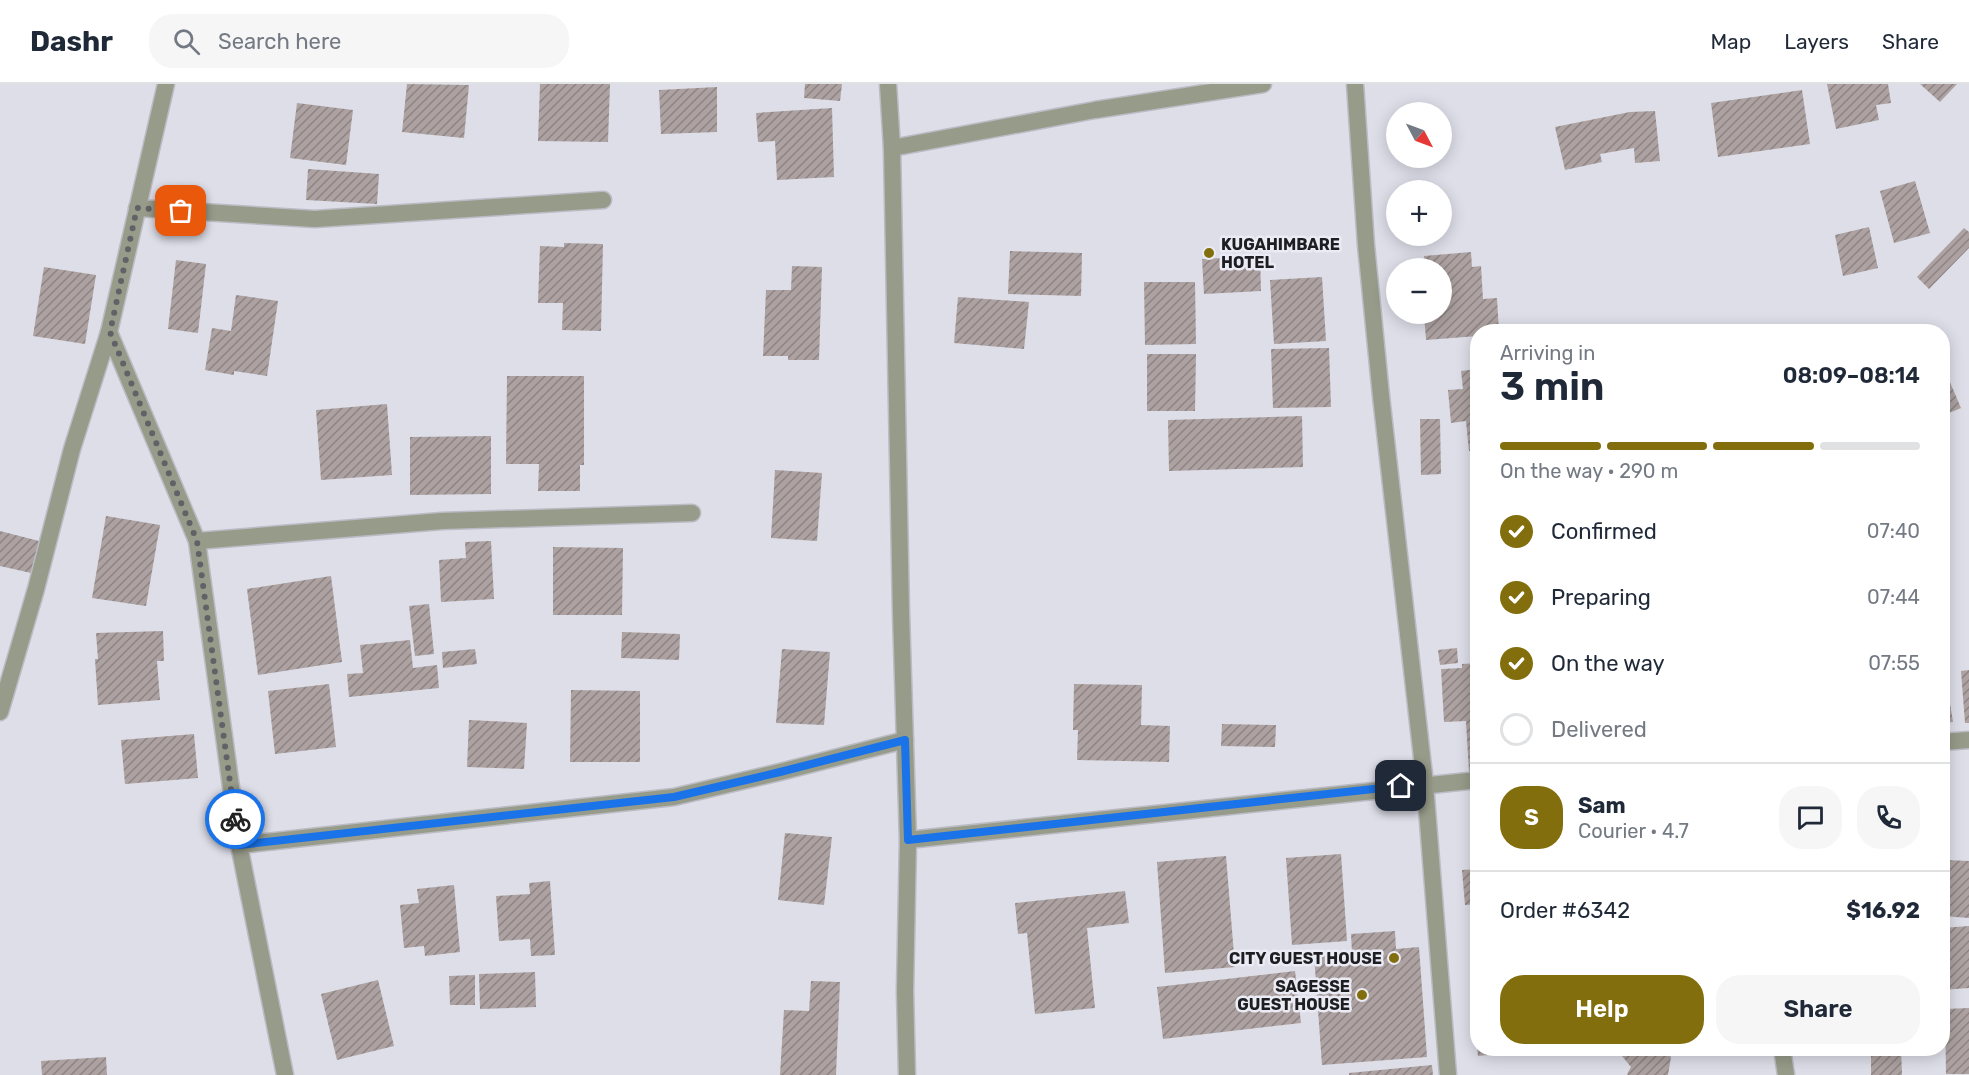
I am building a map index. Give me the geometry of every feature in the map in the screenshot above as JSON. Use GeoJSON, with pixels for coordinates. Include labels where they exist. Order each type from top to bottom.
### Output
{"type":"FeatureCollection","features":[{"type":"Feature","properties":{"kind":"street"},"geometry":{"type":"LineString","coordinates":[[0,712],[36,589],[72,449],[110,332],[166,84]]}},
{"type":"Feature","properties":{"kind":"street"},"geometry":{"type":"LineString","coordinates":[[888,84],[892,148],[908,840],[905,991],[907,1075]]}},
{"type":"Feature","properties":{"kind":"street"},"geometry":{"type":"LineString","coordinates":[[892,148],[1095,110],[1263,84]]}},
{"type":"Feature","properties":{"kind":"street"},"geometry":{"type":"LineString","coordinates":[[1354,84],[1366,245],[1380,384],[1425,784],[1448,1075]]}},
{"type":"Feature","properties":{"kind":"street"},"geometry":{"type":"LineString","coordinates":[[137,208],[315,219],[603,200]]}},
{"type":"Feature","properties":{"kind":"street"},"geometry":{"type":"LineString","coordinates":[[110,332],[197,541],[239,845],[285,1075]]}},
{"type":"Feature","properties":{"kind":"street"},"geometry":{"type":"LineString","coordinates":[[197,541],[442,521],[692,513]]}},
{"type":"Feature","properties":{"kind":"street"},"geometry":{"type":"LineString","coordinates":[[239,845],[674,797],[905,740]]}},
{"type":"Feature","properties":{"kind":"street"},"geometry":{"type":"LineString","coordinates":[[1950,741],[1969,740]]}},
{"type":"Feature","properties":{"kind":"street"},"geometry":{"type":"LineString","coordinates":[[908,840],[1470,781]]}},
{"type":"Feature","properties":{"kind":"street"},"geometry":{"type":"LineString","coordinates":[[1783,1056],[1786,1075]]}},
{"type":"Feature","properties":{"kind":"building"},"geometry":{"type":"Polygon","coordinates":[[[407,84],[469,85],[464,138],[402,132],[407,84]]]}},
{"type":"Feature","properties":{"kind":"building"},"geometry":{"type":"Polygon","coordinates":[[[540,84],[610,84],[608,142],[538,141],[540,84]]]}},
{"type":"Feature","properties":{"kind":"building"},"geometry":{"type":"Polygon","coordinates":[[[805,84],[842,84],[840,101],[804,98],[805,84]]]}},
{"type":"Feature","properties":{"kind":"building"},"geometry":{"type":"Polygon","coordinates":[[[1827,84],[1888,84],[1891,103],[1876,105],[1879,120],[1836,129],[1827,84]]]}},
{"type":"Feature","properties":{"kind":"building"},"geometry":{"type":"Polygon","coordinates":[[[1920,84],[1957,84],[1940,102],[1920,84]]]}},
{"type":"Feature","properties":{"kind":"building"},"geometry":{"type":"Polygon","coordinates":[[[717,87],[717,132],[661,134],[659,90],[717,87]]]}},
{"type":"Feature","properties":{"kind":"building"},"geometry":{"type":"Polygon","coordinates":[[[1802,90],[1810,144],[1718,157],[1711,103],[1802,90]]]}},
{"type":"Feature","properties":{"kind":"building"},"geometry":{"type":"Polygon","coordinates":[[[297,103],[353,110],[346,165],[290,158],[297,103]]]}},
{"type":"Feature","properties":{"kind":"building"},"geometry":{"type":"Polygon","coordinates":[[[832,108],[834,177],[777,180],[775,141],[758,142],[756,113],[832,108]]]}},
{"type":"Feature","properties":{"kind":"building"},"geometry":{"type":"Polygon","coordinates":[[[1655,111],[1660,161],[1635,163],[1634,148],[1600,154],[1602,162],[1565,170],[1555,127],[1630,112],[1655,111]]]}},
{"type":"Feature","properties":{"kind":"building"},"geometry":{"type":"Polygon","coordinates":[[[308,169],[379,174],[377,204],[306,200],[308,169]]]}},
{"type":"Feature","properties":{"kind":"building"},"geometry":{"type":"Polygon","coordinates":[[[1915,181],[1930,233],[1894,243],[1880,191],[1915,181]]]}},
{"type":"Feature","properties":{"kind":"building"},"geometry":{"type":"Polygon","coordinates":[[[1869,227],[1878,268],[1843,276],[1835,235],[1869,227]]]}},
{"type":"Feature","properties":{"kind":"building"},"geometry":{"type":"Polygon","coordinates":[[[1964,228],[1969,232],[1969,248],[1929,289],[1917,277],[1964,228]]]}},
{"type":"Feature","properties":{"kind":"building"},"geometry":{"type":"Polygon","coordinates":[[[564,243],[603,244],[601,331],[562,330],[563,303],[538,303],[540,246],[564,247],[564,243]]]}},
{"type":"Feature","properties":{"kind":"building"},"geometry":{"type":"Polygon","coordinates":[[[1010,251],[1082,253],[1081,296],[1008,294],[1010,251]]]}},
{"type":"Feature","properties":{"kind":"building"},"geometry":{"type":"Polygon","coordinates":[[[1471,252],[1472,267],[1481,266],[1483,299],[1497,298],[1499,324],[1470,324],[1470,337],[1426,340],[1425,324],[1452,324],[1452,258],[1424,258],[1424,256],[1471,252]]]}},
{"type":"Feature","properties":{"kind":"building"},"geometry":{"type":"Polygon","coordinates":[[[1260,256],[1261,291],[1204,294],[1202,259],[1260,256]]]}},
{"type":"Feature","properties":{"kind":"building"},"geometry":{"type":"Polygon","coordinates":[[[176,260],[206,264],[198,333],[168,329],[176,260]]]}},
{"type":"Feature","properties":{"kind":"building"},"geometry":{"type":"Polygon","coordinates":[[[792,266],[822,267],[819,360],[788,360],[788,356],[763,356],[766,290],[791,290],[792,266]]]}},
{"type":"Feature","properties":{"kind":"building"},"geometry":{"type":"Polygon","coordinates":[[[44,267],[96,275],[85,344],[33,336],[44,267]]]}},
{"type":"Feature","properties":{"kind":"building"},"geometry":{"type":"Polygon","coordinates":[[[1322,277],[1326,341],[1274,344],[1270,280],[1322,277]]]}},
{"type":"Feature","properties":{"kind":"building"},"geometry":{"type":"Polygon","coordinates":[[[1144,282],[1195,282],[1196,344],[1145,345],[1144,282]]]}},
{"type":"Feature","properties":{"kind":"building"},"geometry":{"type":"Polygon","coordinates":[[[236,295],[278,301],[267,376],[234,371],[234,375],[205,370],[212,328],[231,331],[236,295]]]}},
{"type":"Feature","properties":{"kind":"building"},"geometry":{"type":"Polygon","coordinates":[[[958,297],[1029,302],[1024,349],[954,343],[958,297]]]}},
{"type":"Feature","properties":{"kind":"building"},"geometry":{"type":"Polygon","coordinates":[[[1329,348],[1331,407],[1273,408],[1271,349],[1329,348]]]}},
{"type":"Feature","properties":{"kind":"building"},"geometry":{"type":"Polygon","coordinates":[[[1147,354],[1196,354],[1195,411],[1147,411],[1147,354]]]}},
{"type":"Feature","properties":{"kind":"building"},"geometry":{"type":"Polygon","coordinates":[[[1470,370],[1469,451],[1466,421],[1451,423],[1448,390],[1463,389],[1461,371],[1470,370]]]}},
{"type":"Feature","properties":{"kind":"building"},"geometry":{"type":"Polygon","coordinates":[[[507,376],[584,376],[584,465],[580,465],[580,491],[538,491],[539,464],[506,464],[507,376]]]}},
{"type":"Feature","properties":{"kind":"building"},"geometry":{"type":"Polygon","coordinates":[[[1950,382],[1961,408],[1950,413],[1950,382]]]}},
{"type":"Feature","properties":{"kind":"building"},"geometry":{"type":"Polygon","coordinates":[[[387,404],[392,475],[321,480],[316,410],[387,404]]]}},
{"type":"Feature","properties":{"kind":"building"},"geometry":{"type":"Polygon","coordinates":[[[1302,416],[1303,467],[1169,471],[1168,420],[1302,416]]]}},
{"type":"Feature","properties":{"kind":"building"},"geometry":{"type":"Polygon","coordinates":[[[1420,419],[1440,419],[1441,474],[1421,475],[1420,419]]]}},
{"type":"Feature","properties":{"kind":"building"},"geometry":{"type":"Polygon","coordinates":[[[491,436],[491,494],[410,495],[410,437],[491,436]]]}},
{"type":"Feature","properties":{"kind":"building"},"geometry":{"type":"Polygon","coordinates":[[[775,470],[822,473],[817,541],[771,538],[775,470]]]}},
{"type":"Feature","properties":{"kind":"building"},"geometry":{"type":"Polygon","coordinates":[[[106,516],[160,525],[146,606],[92,598],[106,516]]]}},
{"type":"Feature","properties":{"kind":"building"},"geometry":{"type":"Polygon","coordinates":[[[0,531],[39,541],[31,573],[0,566],[0,531]]]}},
{"type":"Feature","properties":{"kind":"building"},"geometry":{"type":"Polygon","coordinates":[[[491,541],[494,599],[441,602],[439,560],[466,558],[465,542],[491,541]]]}},
{"type":"Feature","properties":{"kind":"building"},"geometry":{"type":"Polygon","coordinates":[[[553,547],[623,548],[622,615],[553,615],[553,547]]]}},
{"type":"Feature","properties":{"kind":"building"},"geometry":{"type":"Polygon","coordinates":[[[331,576],[342,662],[258,675],[247,589],[331,576]]]}},
{"type":"Feature","properties":{"kind":"building"},"geometry":{"type":"Polygon","coordinates":[[[429,604],[434,654],[415,656],[409,606],[429,604]]]}},
{"type":"Feature","properties":{"kind":"building"},"geometry":{"type":"Polygon","coordinates":[[[163,631],[164,661],[157,661],[160,700],[98,705],[96,633],[163,631]]]}},
{"type":"Feature","properties":{"kind":"building"},"geometry":{"type":"Polygon","coordinates":[[[622,632],[680,634],[679,660],[621,658],[622,632]]]}},
{"type":"Feature","properties":{"kind":"building"},"geometry":{"type":"Polygon","coordinates":[[[410,640],[413,668],[437,665],[439,688],[349,697],[347,674],[363,673],[360,645],[410,640]]]}},
{"type":"Feature","properties":{"kind":"building"},"geometry":{"type":"Polygon","coordinates":[[[1457,648],[1458,663],[1440,665],[1438,650],[1457,648]]]}},
{"type":"Feature","properties":{"kind":"building"},"geometry":{"type":"Polygon","coordinates":[[[475,649],[477,664],[443,668],[442,652],[475,649]]]}},
{"type":"Feature","properties":{"kind":"building"},"geometry":{"type":"Polygon","coordinates":[[[782,649],[830,652],[824,725],[776,723],[782,649]]]}},
{"type":"Feature","properties":{"kind":"building"},"geometry":{"type":"Polygon","coordinates":[[[1462,664],[1470,664],[1469,772],[1466,721],[1444,722],[1441,669],[1462,668],[1462,664]]]}},
{"type":"Feature","properties":{"kind":"building"},"geometry":{"type":"Polygon","coordinates":[[[1969,670],[1969,723],[1965,723],[1961,671],[1969,670]]]}},
{"type":"Feature","properties":{"kind":"building"},"geometry":{"type":"Polygon","coordinates":[[[329,684],[336,747],[275,754],[268,691],[329,684]]]}},
{"type":"Feature","properties":{"kind":"building"},"geometry":{"type":"Polygon","coordinates":[[[1074,684],[1142,685],[1141,725],[1170,726],[1169,762],[1077,760],[1078,730],[1073,730],[1074,684]]]}},
{"type":"Feature","properties":{"kind":"building"},"geometry":{"type":"Polygon","coordinates":[[[571,690],[640,691],[640,762],[570,762],[571,690]]]}},
{"type":"Feature","properties":{"kind":"building"},"geometry":{"type":"Polygon","coordinates":[[[1950,704],[1953,722],[1950,722],[1950,704]]]}},
{"type":"Feature","properties":{"kind":"building"},"geometry":{"type":"Polygon","coordinates":[[[469,720],[527,723],[524,769],[467,767],[469,720]]]}},
{"type":"Feature","properties":{"kind":"building"},"geometry":{"type":"Polygon","coordinates":[[[1222,724],[1276,725],[1275,747],[1221,746],[1222,724]]]}},
{"type":"Feature","properties":{"kind":"building"},"geometry":{"type":"Polygon","coordinates":[[[194,734],[198,778],[125,784],[121,740],[194,734]]]}},
{"type":"Feature","properties":{"kind":"building"},"geometry":{"type":"Polygon","coordinates":[[[785,833],[832,837],[824,905],[778,900],[785,833]]]}},
{"type":"Feature","properties":{"kind":"building"},"geometry":{"type":"Polygon","coordinates":[[[1341,854],[1347,941],[1292,945],[1286,858],[1341,854]]]}},
{"type":"Feature","properties":{"kind":"building"},"geometry":{"type":"Polygon","coordinates":[[[1226,856],[1235,967],[1165,973],[1157,862],[1226,856]]]}},
{"type":"Feature","properties":{"kind":"building"},"geometry":{"type":"Polygon","coordinates":[[[1950,860],[1969,861],[1969,918],[1950,917],[1950,860]]]}},
{"type":"Feature","properties":{"kind":"building"},"geometry":{"type":"Polygon","coordinates":[[[1462,870],[1470,870],[1470,905],[1465,905],[1462,870]]]}},
{"type":"Feature","properties":{"kind":"building"},"geometry":{"type":"Polygon","coordinates":[[[550,881],[555,955],[531,956],[530,939],[499,941],[496,896],[530,894],[529,883],[550,881]]]}},
{"type":"Feature","properties":{"kind":"building"},"geometry":{"type":"Polygon","coordinates":[[[454,885],[460,952],[425,956],[424,946],[404,948],[400,905],[419,903],[417,889],[454,885]]]}},
{"type":"Feature","properties":{"kind":"building"},"geometry":{"type":"Polygon","coordinates":[[[1125,891],[1129,923],[1087,928],[1095,1008],[1035,1014],[1027,933],[1018,934],[1015,903],[1125,891]]]}},
{"type":"Feature","properties":{"kind":"building"},"geometry":{"type":"Polygon","coordinates":[[[1969,926],[1969,988],[1950,989],[1950,927],[1969,926]]]}},
{"type":"Feature","properties":{"kind":"building"},"geometry":{"type":"Polygon","coordinates":[[[1395,931],[1396,949],[1419,947],[1427,1057],[1322,1065],[1314,955],[1352,953],[1351,934],[1395,931]]]}},
{"type":"Feature","properties":{"kind":"building"},"geometry":{"type":"Polygon","coordinates":[[[1295,971],[1301,1023],[1163,1039],[1157,987],[1295,971]]]}},
{"type":"Feature","properties":{"kind":"building"},"geometry":{"type":"Polygon","coordinates":[[[535,972],[536,1007],[480,1009],[479,974],[535,972]]]}},
{"type":"Feature","properties":{"kind":"building"},"geometry":{"type":"Polygon","coordinates":[[[475,975],[475,1005],[450,1005],[449,976],[475,975]]]}},
{"type":"Feature","properties":{"kind":"building"},"geometry":{"type":"Polygon","coordinates":[[[378,980],[394,1046],[337,1060],[321,994],[378,980]]]}},
{"type":"Feature","properties":{"kind":"building"},"geometry":{"type":"Polygon","coordinates":[[[811,981],[840,982],[836,1075],[780,1075],[784,1010],[809,1011],[811,981]]]}},
{"type":"Feature","properties":{"kind":"building"},"geometry":{"type":"Polygon","coordinates":[[[1969,1008],[1969,1074],[1946,1074],[1946,1056],[1950,1056],[1950,1009],[1969,1008]]]}},
{"type":"Feature","properties":{"kind":"building"},"geometry":{"type":"Polygon","coordinates":[[[1622,1056],[1671,1057],[1668,1075],[1628,1075],[1631,1067],[1622,1056]]]}},
{"type":"Feature","properties":{"kind":"building"},"geometry":{"type":"Polygon","coordinates":[[[1871,1056],[1901,1056],[1902,1075],[1871,1075],[1871,1056]]]}},
{"type":"Feature","properties":{"kind":"building"},"geometry":{"type":"Polygon","coordinates":[[[106,1057],[107,1075],[42,1075],[41,1061],[106,1057]]]}},
{"type":"Feature","properties":{"kind":"building"},"geometry":{"type":"Polygon","coordinates":[[[1432,1065],[1433,1075],[1349,1075],[1349,1073],[1432,1065]]]}},
{"type":"Feature","properties":{"kind":"way so far"},"geometry":{"type":"LineString","coordinates":[[181,211],[137,208],[110,332],[197,541],[235,819]]}},
{"type":"Feature","properties":{"kind":"place","name":"KUGAHIMBARE HOTEL"},"geometry":{"type":"Point","coordinates":[1209,253]}},
{"type":"Feature","properties":{"kind":"place","name":"CITY GUEST HOUSE"},"geometry":{"type":"Point","coordinates":[1394,958]}},
{"type":"Feature","properties":{"kind":"place","name":"SAGESSE GUEST HOUSE"},"geometry":{"type":"Point","coordinates":[1362,995]}},
{"type":"Feature","properties":{"kind":"route"},"geometry":{"type":"LineString","coordinates":[[235,819],[239,845],[674,797],[905,740],[908,840],[1401,786]]}}]}
